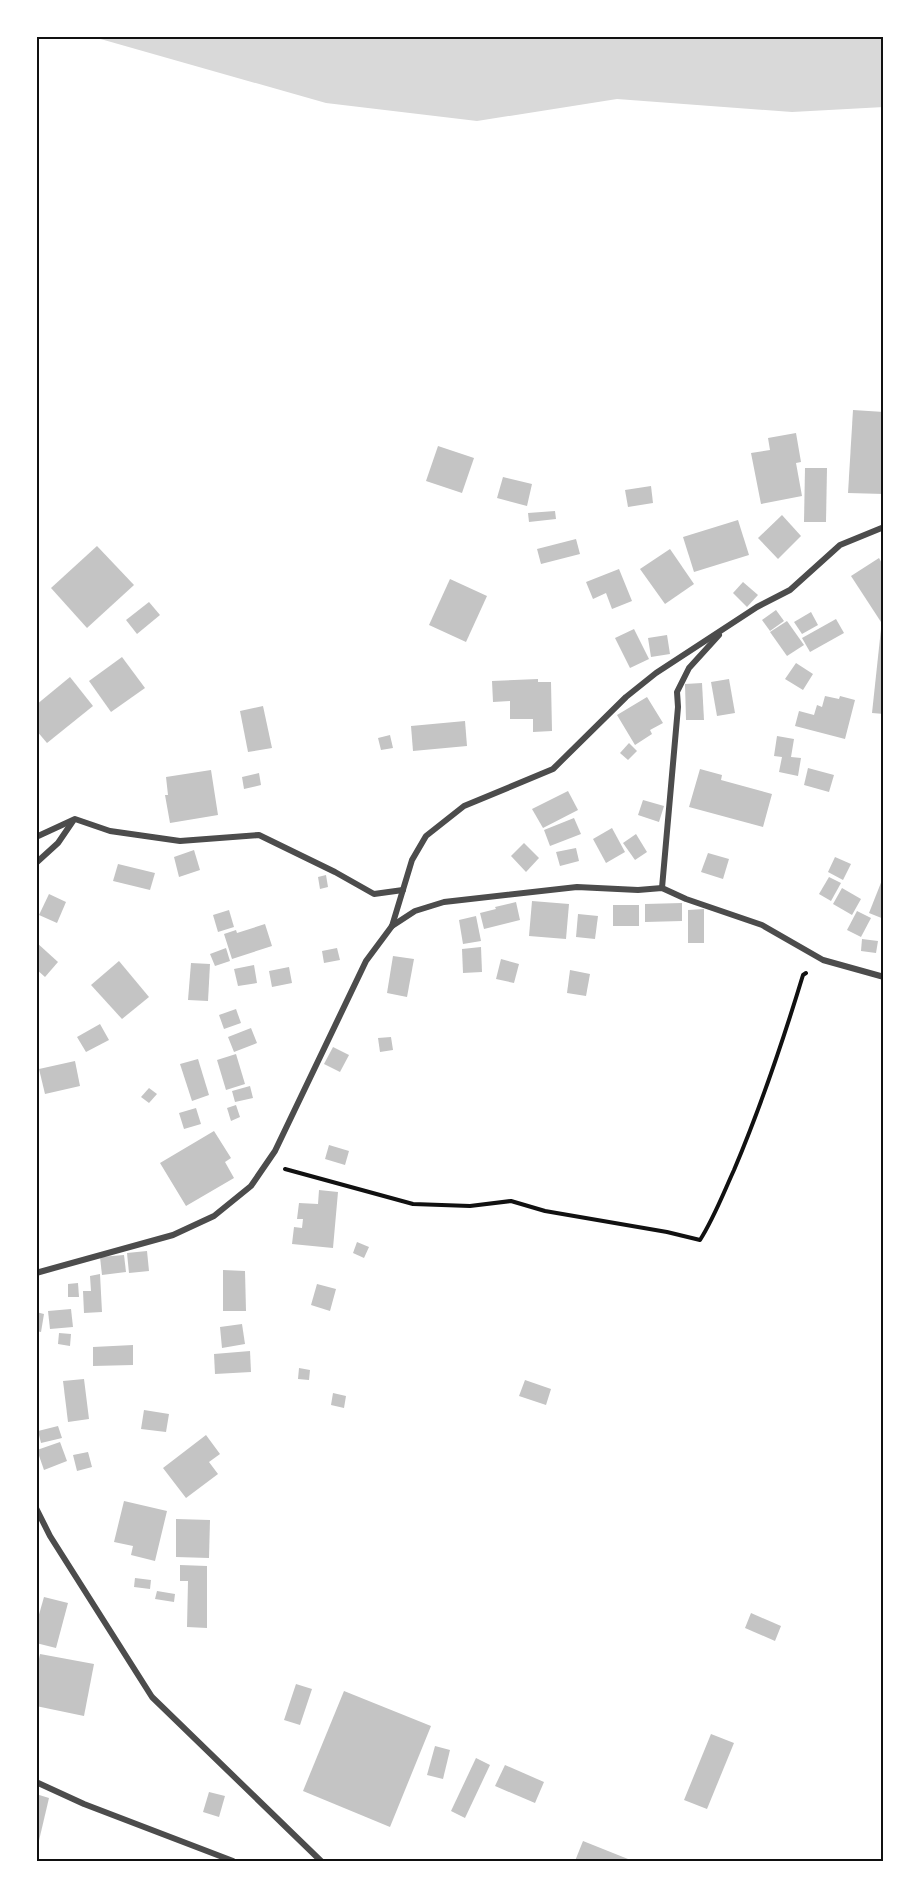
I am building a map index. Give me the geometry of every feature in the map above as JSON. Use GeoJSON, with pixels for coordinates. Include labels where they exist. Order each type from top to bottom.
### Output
{"type":"FeatureCollection","features":[{"type":"Feature","properties":{"kind":"street"},"geometry":{"type":"LineString","coordinates":[[36,1273],[173,1235],[214,1216],[251,1186],[275,1151],[366,961],[392,926],[412,860],[426,836],[464,806],[553,769],[634,691],[656,673],[757,608],[790,590],[840,545],[884,527]]}},
{"type":"Feature","properties":{"kind":"street"},"geometry":{"type":"LineString","coordinates":[[662,888],[677,718],[677,692],[689,668],[726,628]]}},
{"type":"Feature","properties":{"kind":"street"},"geometry":{"type":"LineString","coordinates":[[36,837],[75,819],[110,831],[180,841],[259,835],[374,894],[403,890]]}},
{"type":"Feature","properties":{"kind":"street"},"geometry":{"type":"LineString","coordinates":[[36,863],[58,843],[75,819]]}},
{"type":"Feature","properties":{"kind":"street"},"geometry":{"type":"LineString","coordinates":[[392,926],[415,911],[444,902],[577,887],[638,890],[662,888],[686,899],[762,925],[823,960],[884,977]]}},
{"type":"Feature","properties":{"kind":"street"},"geometry":{"type":"LineString","coordinates":[[36,1508],[50,1536],[152,1697],[321,1861]]}},
{"type":"Feature","properties":{"kind":"street"},"geometry":{"type":"LineString","coordinates":[[36,1782],[84,1804],[233,1861]]}},
{"type":"Feature","properties":{"kind":"path"},"geometry":{"type":"LineString","coordinates":[[266,1164],[413,1204],[470,1206],[512,1201],[545,1211],[700,1240],[711,1222],[774,1068],[803,975],[823,960]]}},
{"type":"Feature","properties":{"kind":"shaded area"},"geometry":{"type":"Polygon","coordinates":[[[90,36],[884,36],[884,107],[792,112],[617,99],[477,121],[326,103],[90,36]]]}},
{"type":"Feature","properties":{"kind":"building"},"geometry":{"type":"Polygon","coordinates":[[[853,410],[884,412],[884,494],[848,493],[853,410]]]}},
{"type":"Feature","properties":{"kind":"building"},"geometry":{"type":"Polygon","coordinates":[[[796,433],[801,462],[796,463],[802,496],[761,504],[751,453],[770,450],[768,438],[796,433]]]}},
{"type":"Feature","properties":{"kind":"building"},"geometry":{"type":"Polygon","coordinates":[[[438,446],[474,458],[462,493],[426,481],[438,446]]]}},
{"type":"Feature","properties":{"kind":"building"},"geometry":{"type":"Polygon","coordinates":[[[805,468],[827,468],[826,522],[804,522],[805,468]]]}},
{"type":"Feature","properties":{"kind":"building"},"geometry":{"type":"Polygon","coordinates":[[[503,477],[532,484],[527,506],[497,498],[503,477]]]}},
{"type":"Feature","properties":{"kind":"building"},"geometry":{"type":"Polygon","coordinates":[[[651,486],[653,503],[628,507],[625,490],[651,486]]]}},
{"type":"Feature","properties":{"kind":"building"},"geometry":{"type":"Polygon","coordinates":[[[555,511],[556,519],[529,522],[528,513],[555,511]]]}},
{"type":"Feature","properties":{"kind":"building"},"geometry":{"type":"Polygon","coordinates":[[[782,515],[801,536],[778,559],[758,538],[782,515]]]}},
{"type":"Feature","properties":{"kind":"building"},"geometry":{"type":"Polygon","coordinates":[[[738,520],[749,555],[694,572],[683,537],[738,520]]]}},
{"type":"Feature","properties":{"kind":"building"},"geometry":{"type":"Polygon","coordinates":[[[576,539],[580,554],[541,564],[537,549],[576,539]]]}},
{"type":"Feature","properties":{"kind":"building"},"geometry":{"type":"Polygon","coordinates":[[[97,546],[134,585],[87,628],[51,588],[97,546]]]}},
{"type":"Feature","properties":{"kind":"building"},"geometry":{"type":"Polygon","coordinates":[[[670,549],[694,584],[665,604],[640,569],[670,549]]]}},
{"type":"Feature","properties":{"kind":"building"},"geometry":{"type":"Polygon","coordinates":[[[879,558],[884,567],[884,620],[881,622],[851,576],[879,558]]]}},
{"type":"Feature","properties":{"kind":"building"},"geometry":{"type":"Polygon","coordinates":[[[619,569],[632,601],[612,609],[606,593],[593,599],[586,582],[619,569]]]}},
{"type":"Feature","properties":{"kind":"building"},"geometry":{"type":"Polygon","coordinates":[[[450,579],[487,596],[466,642],[429,625],[450,579]]]}},
{"type":"Feature","properties":{"kind":"building"},"geometry":{"type":"Polygon","coordinates":[[[743,582],[758,595],[747,607],[733,593],[743,582]]]}},
{"type":"Feature","properties":{"kind":"building"},"geometry":{"type":"Polygon","coordinates":[[[149,602],[160,615],[137,634],[126,620],[149,602]]]}},
{"type":"Feature","properties":{"kind":"building"},"geometry":{"type":"Polygon","coordinates":[[[776,610],[784,621],[770,631],[762,620],[776,610]]]}},
{"type":"Feature","properties":{"kind":"building"},"geometry":{"type":"Polygon","coordinates":[[[811,612],[818,625],[802,634],[794,622],[811,612]]]}},
{"type":"Feature","properties":{"kind":"building"},"geometry":{"type":"Polygon","coordinates":[[[836,619],[844,633],[810,652],[802,638],[836,619]]]}},
{"type":"Feature","properties":{"kind":"building"},"geometry":{"type":"Polygon","coordinates":[[[787,621],[804,645],[787,656],[770,632],[787,621]]]}},
{"type":"Feature","properties":{"kind":"building"},"geometry":{"type":"Polygon","coordinates":[[[634,629],[649,659],[630,668],[615,638],[634,629]]]}},
{"type":"Feature","properties":{"kind":"building"},"geometry":{"type":"Polygon","coordinates":[[[881,629],[884,629],[884,714],[872,713],[881,629]]]}},
{"type":"Feature","properties":{"kind":"building"},"geometry":{"type":"Polygon","coordinates":[[[667,635],[670,654],[651,657],[648,638],[667,635]]]}},
{"type":"Feature","properties":{"kind":"building"},"geometry":{"type":"Polygon","coordinates":[[[122,657],[145,688],[111,712],[89,681],[122,657]]]}},
{"type":"Feature","properties":{"kind":"building"},"geometry":{"type":"Polygon","coordinates":[[[796,663],[813,674],[803,690],[785,679],[796,663]]]}},
{"type":"Feature","properties":{"kind":"building"},"geometry":{"type":"Polygon","coordinates":[[[70,677],[93,706],[47,743],[36,730],[36,705],[70,677]]]}},
{"type":"Feature","properties":{"kind":"building"},"geometry":{"type":"Polygon","coordinates":[[[538,679],[538,682],[551,682],[552,731],[533,732],[533,719],[510,719],[510,701],[493,702],[492,681],[538,679]]]}},
{"type":"Feature","properties":{"kind":"building"},"geometry":{"type":"Polygon","coordinates":[[[729,679],[735,713],[717,716],[711,682],[729,679]]]}},
{"type":"Feature","properties":{"kind":"building"},"geometry":{"type":"Polygon","coordinates":[[[702,683],[704,720],[686,720],[685,684],[702,683]]]}},
{"type":"Feature","properties":{"kind":"building"},"geometry":{"type":"Polygon","coordinates":[[[825,696],[839,699],[840,696],[855,700],[845,739],[795,726],[799,711],[814,715],[817,705],[822,707],[825,696]]]}},
{"type":"Feature","properties":{"kind":"building"},"geometry":{"type":"Polygon","coordinates":[[[647,697],[663,723],[650,730],[652,734],[635,745],[617,715],[647,697]]]}},
{"type":"Feature","properties":{"kind":"building"},"geometry":{"type":"Polygon","coordinates":[[[263,706],[272,748],[248,752],[240,711],[263,706]]]}},
{"type":"Feature","properties":{"kind":"building"},"geometry":{"type":"Polygon","coordinates":[[[465,721],[467,746],[413,751],[411,726],[465,721]]]}},
{"type":"Feature","properties":{"kind":"building"},"geometry":{"type":"Polygon","coordinates":[[[390,735],[393,748],[381,750],[378,738],[390,735]]]}},
{"type":"Feature","properties":{"kind":"building"},"geometry":{"type":"Polygon","coordinates":[[[777,736],[794,739],[791,757],[801,758],[798,776],[779,772],[782,757],[774,756],[777,736]]]}},
{"type":"Feature","properties":{"kind":"building"},"geometry":{"type":"Polygon","coordinates":[[[629,743],[637,751],[628,760],[620,753],[629,743]]]}},
{"type":"Feature","properties":{"kind":"building"},"geometry":{"type":"Polygon","coordinates":[[[808,768],[834,775],[829,792],[804,785],[808,768]]]}},
{"type":"Feature","properties":{"kind":"building"},"geometry":{"type":"Polygon","coordinates":[[[700,769],[722,775],[721,780],[772,794],[763,827],[689,807],[700,769]]]}},
{"type":"Feature","properties":{"kind":"building"},"geometry":{"type":"Polygon","coordinates":[[[211,770],[218,815],[170,823],[165,795],[168,795],[166,777],[211,770]]]}},
{"type":"Feature","properties":{"kind":"building"},"geometry":{"type":"Polygon","coordinates":[[[259,773],[261,785],[244,789],[242,777],[259,773]]]}},
{"type":"Feature","properties":{"kind":"building"},"geometry":{"type":"Polygon","coordinates":[[[568,791],[578,810],[543,828],[532,809],[568,791]]]}},
{"type":"Feature","properties":{"kind":"building"},"geometry":{"type":"Polygon","coordinates":[[[643,800],[664,806],[659,822],[638,815],[643,800]]]}},
{"type":"Feature","properties":{"kind":"building"},"geometry":{"type":"Polygon","coordinates":[[[574,818],[581,834],[550,846],[544,830],[574,818]]]}},
{"type":"Feature","properties":{"kind":"building"},"geometry":{"type":"Polygon","coordinates":[[[612,828],[625,852],[606,863],[593,839],[612,828]]]}},
{"type":"Feature","properties":{"kind":"building"},"geometry":{"type":"Polygon","coordinates":[[[636,834],[647,852],[635,860],[623,843],[636,834]]]}},
{"type":"Feature","properties":{"kind":"building"},"geometry":{"type":"Polygon","coordinates":[[[524,843],[539,858],[526,872],[511,856],[524,843]]]}},
{"type":"Feature","properties":{"kind":"building"},"geometry":{"type":"Polygon","coordinates":[[[576,848],[579,861],[560,866],[556,852],[576,848]]]}},
{"type":"Feature","properties":{"kind":"building"},"geometry":{"type":"Polygon","coordinates":[[[194,850],[200,870],[179,877],[174,857],[194,850]]]}},
{"type":"Feature","properties":{"kind":"building"},"geometry":{"type":"Polygon","coordinates":[[[708,853],[729,859],[723,879],[701,872],[708,853]]]}},
{"type":"Feature","properties":{"kind":"building"},"geometry":{"type":"Polygon","coordinates":[[[835,857],[851,864],[843,880],[828,872],[835,857]]]}},
{"type":"Feature","properties":{"kind":"building"},"geometry":{"type":"Polygon","coordinates":[[[118,864],[155,873],[150,890],[113,881],[118,864]]]}},
{"type":"Feature","properties":{"kind":"building"},"geometry":{"type":"Polygon","coordinates":[[[326,875],[328,887],[320,889],[318,877],[326,875]]]}},
{"type":"Feature","properties":{"kind":"building"},"geometry":{"type":"Polygon","coordinates":[[[884,875],[884,919],[869,913],[884,875]]]}},
{"type":"Feature","properties":{"kind":"building"},"geometry":{"type":"Polygon","coordinates":[[[829,877],[841,883],[831,901],[819,894],[829,877]]]}},
{"type":"Feature","properties":{"kind":"building"},"geometry":{"type":"Polygon","coordinates":[[[842,888],[861,899],[852,915],[833,904],[842,888]]]}},
{"type":"Feature","properties":{"kind":"building"},"geometry":{"type":"Polygon","coordinates":[[[49,894],[66,902],[57,923],[39,915],[49,894]]]}},
{"type":"Feature","properties":{"kind":"building"},"geometry":{"type":"Polygon","coordinates":[[[532,901],[569,904],[566,939],[529,936],[532,901]]]}},
{"type":"Feature","properties":{"kind":"building"},"geometry":{"type":"Polygon","coordinates":[[[516,902],[520,920],[484,929],[480,913],[516,902]]]}},
{"type":"Feature","properties":{"kind":"building"},"geometry":{"type":"Polygon","coordinates":[[[682,903],[682,921],[645,922],[645,904],[682,903]]]}},
{"type":"Feature","properties":{"kind":"building"},"geometry":{"type":"Polygon","coordinates":[[[613,905],[639,905],[639,926],[613,926],[613,905]]]}},
{"type":"Feature","properties":{"kind":"building"},"geometry":{"type":"Polygon","coordinates":[[[704,909],[704,943],[688,943],[688,910],[704,909]]]}},
{"type":"Feature","properties":{"kind":"building"},"geometry":{"type":"Polygon","coordinates":[[[229,910],[234,927],[218,932],[213,915],[229,910]]]}},
{"type":"Feature","properties":{"kind":"building"},"geometry":{"type":"Polygon","coordinates":[[[857,911],[871,918],[861,937],[847,930],[857,911]]]}},
{"type":"Feature","properties":{"kind":"building"},"geometry":{"type":"Polygon","coordinates":[[[578,914],[598,916],[595,939],[576,937],[578,914]]]}},
{"type":"Feature","properties":{"kind":"building"},"geometry":{"type":"Polygon","coordinates":[[[476,916],[481,941],[463,944],[459,920],[476,916]]]}},
{"type":"Feature","properties":{"kind":"building"},"geometry":{"type":"Polygon","coordinates":[[[265,924],[272,946],[232,959],[224,934],[236,930],[237,933],[265,924]]]}},
{"type":"Feature","properties":{"kind":"building"},"geometry":{"type":"Polygon","coordinates":[[[862,939],[878,941],[876,953],[861,951],[862,939]]]}},
{"type":"Feature","properties":{"kind":"building"},"geometry":{"type":"Polygon","coordinates":[[[36,942],[58,962],[45,977],[36,969],[36,942]]]}},
{"type":"Feature","properties":{"kind":"building"},"geometry":{"type":"Polygon","coordinates":[[[481,947],[482,972],[463,973],[462,949],[481,947]]]}},
{"type":"Feature","properties":{"kind":"building"},"geometry":{"type":"Polygon","coordinates":[[[226,948],[230,961],[215,966],[210,954],[226,948]]]}},
{"type":"Feature","properties":{"kind":"building"},"geometry":{"type":"Polygon","coordinates":[[[337,948],[340,960],[324,963],[322,951],[337,948]]]}},
{"type":"Feature","properties":{"kind":"building"},"geometry":{"type":"Polygon","coordinates":[[[393,956],[414,959],[407,997],[387,993],[393,956]]]}},
{"type":"Feature","properties":{"kind":"building"},"geometry":{"type":"Polygon","coordinates":[[[501,959],[519,964],[514,983],[496,979],[501,959]]]}},
{"type":"Feature","properties":{"kind":"building"},"geometry":{"type":"Polygon","coordinates":[[[119,961],[149,997],[122,1019],[91,985],[119,961]]]}},
{"type":"Feature","properties":{"kind":"building"},"geometry":{"type":"Polygon","coordinates":[[[191,963],[210,964],[208,1001],[188,1000],[191,963]]]}},
{"type":"Feature","properties":{"kind":"building"},"geometry":{"type":"Polygon","coordinates":[[[254,965],[257,983],[238,986],[234,969],[254,965]]]}},
{"type":"Feature","properties":{"kind":"building"},"geometry":{"type":"Polygon","coordinates":[[[289,967],[292,983],[272,987],[269,971],[289,967]]]}},
{"type":"Feature","properties":{"kind":"building"},"geometry":{"type":"Polygon","coordinates":[[[570,970],[590,974],[586,996],[567,993],[570,970]]]}},
{"type":"Feature","properties":{"kind":"building"},"geometry":{"type":"Polygon","coordinates":[[[236,1009],[241,1023],[224,1029],[219,1015],[236,1009]]]}},
{"type":"Feature","properties":{"kind":"building"},"geometry":{"type":"Polygon","coordinates":[[[100,1024],[109,1040],[86,1052],[77,1037],[100,1024]]]}},
{"type":"Feature","properties":{"kind":"building"},"geometry":{"type":"Polygon","coordinates":[[[251,1028],[257,1043],[234,1052],[228,1037],[251,1028]]]}},
{"type":"Feature","properties":{"kind":"building"},"geometry":{"type":"Polygon","coordinates":[[[391,1037],[393,1050],[380,1052],[378,1038],[391,1037]]]}},
{"type":"Feature","properties":{"kind":"building"},"geometry":{"type":"Polygon","coordinates":[[[333,1047],[349,1055],[340,1072],[324,1064],[333,1047]]]}},
{"type":"Feature","properties":{"kind":"building"},"geometry":{"type":"Polygon","coordinates":[[[236,1054],[245,1084],[226,1090],[217,1060],[236,1054]]]}},
{"type":"Feature","properties":{"kind":"building"},"geometry":{"type":"Polygon","coordinates":[[[198,1059],[209,1095],[192,1101],[180,1064],[198,1059]]]}},
{"type":"Feature","properties":{"kind":"building"},"geometry":{"type":"Polygon","coordinates":[[[75,1061],[80,1086],[45,1094],[39,1069],[75,1061]]]}},
{"type":"Feature","properties":{"kind":"building"},"geometry":{"type":"Polygon","coordinates":[[[250,1086],[253,1098],[235,1102],[232,1091],[250,1086]]]}},
{"type":"Feature","properties":{"kind":"building"},"geometry":{"type":"Polygon","coordinates":[[[149,1088],[157,1094],[149,1103],[141,1097],[149,1088]]]}},
{"type":"Feature","properties":{"kind":"building"},"geometry":{"type":"Polygon","coordinates":[[[236,1105],[240,1117],[231,1121],[227,1108],[236,1105]]]}},
{"type":"Feature","properties":{"kind":"building"},"geometry":{"type":"Polygon","coordinates":[[[196,1108],[201,1124],[184,1129],[179,1113],[196,1108]]]}},
{"type":"Feature","properties":{"kind":"building"},"geometry":{"type":"Polygon","coordinates":[[[214,1131],[231,1158],[225,1162],[234,1178],[186,1206],[160,1163],[214,1131]]]}},
{"type":"Feature","properties":{"kind":"building"},"geometry":{"type":"Polygon","coordinates":[[[329,1145],[349,1151],[345,1165],[325,1159],[329,1145]]]}},
{"type":"Feature","properties":{"kind":"building"},"geometry":{"type":"Polygon","coordinates":[[[319,1190],[338,1192],[333,1248],[292,1244],[294,1227],[302,1228],[303,1219],[297,1219],[299,1203],[318,1204],[319,1190]]]}},
{"type":"Feature","properties":{"kind":"building"},"geometry":{"type":"Polygon","coordinates":[[[357,1242],[369,1247],[364,1258],[353,1253],[357,1242]]]}},
{"type":"Feature","properties":{"kind":"building"},"geometry":{"type":"Polygon","coordinates":[[[147,1251],[149,1271],[129,1273],[127,1253],[147,1251]]]}},
{"type":"Feature","properties":{"kind":"building"},"geometry":{"type":"Polygon","coordinates":[[[124,1255],[126,1272],[102,1275],[100,1257],[124,1255]]]}},
{"type":"Feature","properties":{"kind":"building"},"geometry":{"type":"Polygon","coordinates":[[[223,1270],[245,1271],[246,1311],[223,1311],[223,1270]]]}},
{"type":"Feature","properties":{"kind":"building"},"geometry":{"type":"Polygon","coordinates":[[[100,1274],[102,1312],[84,1313],[83,1291],[91,1291],[90,1276],[100,1274]]]}},
{"type":"Feature","properties":{"kind":"building"},"geometry":{"type":"Polygon","coordinates":[[[78,1283],[79,1297],[68,1297],[68,1284],[78,1283]]]}},
{"type":"Feature","properties":{"kind":"building"},"geometry":{"type":"Polygon","coordinates":[[[317,1284],[336,1289],[330,1311],[311,1305],[317,1284]]]}},
{"type":"Feature","properties":{"kind":"building"},"geometry":{"type":"Polygon","coordinates":[[[71,1309],[73,1327],[50,1329],[48,1311],[71,1309]]]}},
{"type":"Feature","properties":{"kind":"building"},"geometry":{"type":"Polygon","coordinates":[[[36,1312],[44,1314],[41,1332],[36,1331],[36,1312]]]}},
{"type":"Feature","properties":{"kind":"building"},"geometry":{"type":"Polygon","coordinates":[[[242,1324],[245,1344],[222,1348],[220,1327],[242,1324]]]}},
{"type":"Feature","properties":{"kind":"building"},"geometry":{"type":"Polygon","coordinates":[[[59,1333],[71,1334],[70,1346],[58,1344],[59,1333]]]}},
{"type":"Feature","properties":{"kind":"building"},"geometry":{"type":"Polygon","coordinates":[[[133,1345],[133,1365],[93,1366],[93,1347],[133,1345]]]}},
{"type":"Feature","properties":{"kind":"building"},"geometry":{"type":"Polygon","coordinates":[[[250,1351],[251,1372],[215,1374],[214,1354],[250,1351]]]}},
{"type":"Feature","properties":{"kind":"building"},"geometry":{"type":"Polygon","coordinates":[[[299,1368],[310,1370],[309,1380],[298,1379],[299,1368]]]}},
{"type":"Feature","properties":{"kind":"building"},"geometry":{"type":"Polygon","coordinates":[[[84,1379],[89,1419],[68,1422],[63,1381],[84,1379]]]}},
{"type":"Feature","properties":{"kind":"building"},"geometry":{"type":"Polygon","coordinates":[[[525,1380],[551,1389],[546,1405],[519,1396],[525,1380]]]}},
{"type":"Feature","properties":{"kind":"building"},"geometry":{"type":"Polygon","coordinates":[[[333,1393],[346,1396],[344,1408],[331,1405],[333,1393]]]}},
{"type":"Feature","properties":{"kind":"building"},"geometry":{"type":"Polygon","coordinates":[[[144,1410],[169,1414],[166,1432],[141,1429],[144,1410]]]}},
{"type":"Feature","properties":{"kind":"building"},"geometry":{"type":"Polygon","coordinates":[[[58,1426],[62,1438],[41,1443],[38,1431],[58,1426]]]}},
{"type":"Feature","properties":{"kind":"building"},"geometry":{"type":"Polygon","coordinates":[[[206,1435],[220,1454],[209,1462],[218,1474],[186,1498],[163,1468],[206,1435]]]}},
{"type":"Feature","properties":{"kind":"building"},"geometry":{"type":"Polygon","coordinates":[[[60,1442],[67,1461],[44,1470],[37,1450],[60,1442]]]}},
{"type":"Feature","properties":{"kind":"building"},"geometry":{"type":"Polygon","coordinates":[[[88,1452],[92,1467],[77,1471],[73,1455],[88,1452]]]}},
{"type":"Feature","properties":{"kind":"building"},"geometry":{"type":"Polygon","coordinates":[[[124,1501],[167,1511],[155,1561],[131,1555],[133,1546],[114,1542],[124,1501]]]}},
{"type":"Feature","properties":{"kind":"building"},"geometry":{"type":"Polygon","coordinates":[[[176,1519],[210,1520],[209,1558],[176,1557],[176,1519]]]}},
{"type":"Feature","properties":{"kind":"building"},"geometry":{"type":"Polygon","coordinates":[[[180,1565],[207,1566],[207,1628],[187,1627],[188,1581],[180,1581],[180,1565]]]}},
{"type":"Feature","properties":{"kind":"building"},"geometry":{"type":"Polygon","coordinates":[[[135,1578],[151,1580],[150,1589],[134,1587],[135,1578]]]}},
{"type":"Feature","properties":{"kind":"building"},"geometry":{"type":"Polygon","coordinates":[[[157,1591],[175,1594],[174,1602],[155,1599],[157,1591]]]}},
{"type":"Feature","properties":{"kind":"building"},"geometry":{"type":"Polygon","coordinates":[[[44,1597],[68,1603],[56,1648],[36,1643],[36,1625],[44,1597]]]}},
{"type":"Feature","properties":{"kind":"building"},"geometry":{"type":"Polygon","coordinates":[[[751,1613],[781,1626],[775,1641],[745,1628],[751,1613]]]}},
{"type":"Feature","properties":{"kind":"building"},"geometry":{"type":"Polygon","coordinates":[[[40,1654],[94,1664],[84,1716],[36,1706],[36,1673],[40,1654]]]}},
{"type":"Feature","properties":{"kind":"building"},"geometry":{"type":"Polygon","coordinates":[[[296,1684],[312,1689],[300,1725],[284,1720],[296,1684]]]}},
{"type":"Feature","properties":{"kind":"building"},"geometry":{"type":"Polygon","coordinates":[[[344,1691],[431,1726],[390,1827],[303,1791],[344,1691]]]}},
{"type":"Feature","properties":{"kind":"building"},"geometry":{"type":"Polygon","coordinates":[[[711,1734],[734,1743],[707,1809],[684,1800],[711,1734]]]}},
{"type":"Feature","properties":{"kind":"building"},"geometry":{"type":"Polygon","coordinates":[[[435,1746],[450,1750],[443,1779],[427,1775],[435,1746]]]}},
{"type":"Feature","properties":{"kind":"building"},"geometry":{"type":"Polygon","coordinates":[[[476,1758],[490,1765],[465,1818],[451,1811],[476,1758]]]}},
{"type":"Feature","properties":{"kind":"building"},"geometry":{"type":"Polygon","coordinates":[[[505,1765],[544,1782],[535,1803],[495,1786],[505,1765]]]}},
{"type":"Feature","properties":{"kind":"building"},"geometry":{"type":"Polygon","coordinates":[[[209,1792],[225,1796],[219,1817],[203,1812],[209,1792]]]}},
{"type":"Feature","properties":{"kind":"building"},"geometry":{"type":"Polygon","coordinates":[[[36,1794],[49,1798],[37,1849],[36,1848],[36,1794]]]}},
{"type":"Feature","properties":{"kind":"building"},"geometry":{"type":"Polygon","coordinates":[[[583,1841],[633,1861],[575,1861],[583,1841]]]}}]}
